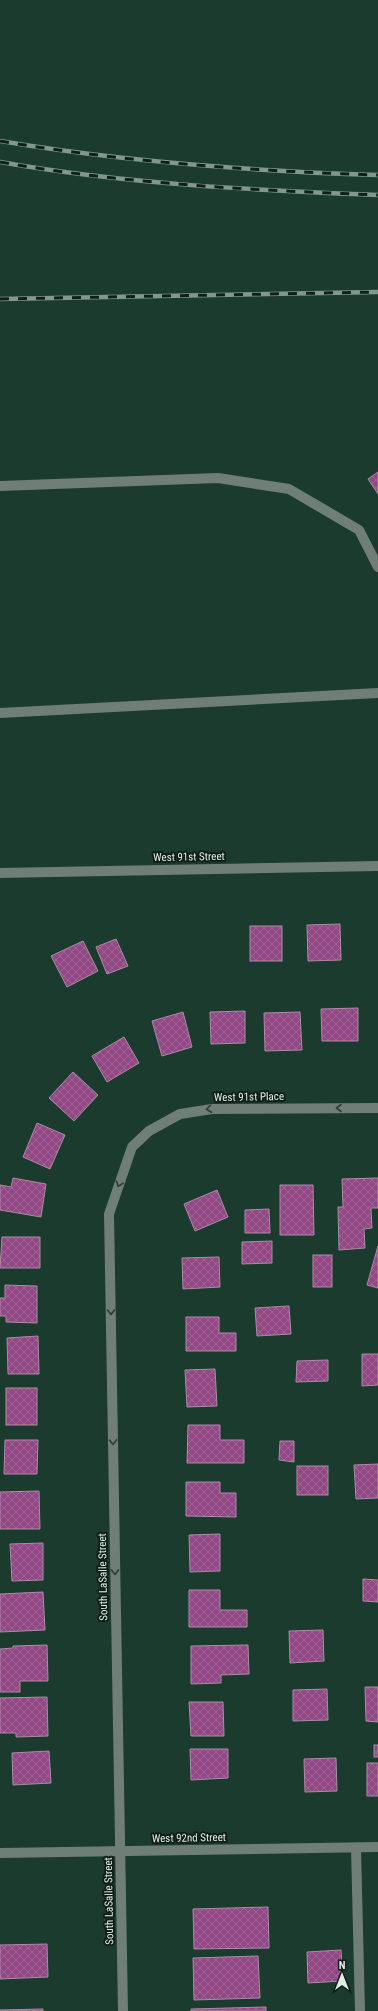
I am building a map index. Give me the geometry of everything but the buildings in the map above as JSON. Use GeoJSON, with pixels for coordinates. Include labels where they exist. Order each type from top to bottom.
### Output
{"type":"FeatureCollection","features":[{"type":"Feature","properties":{"kind":"street"},"geometry":{"type":"LineString","coordinates":[[0,486],[218,478],[289,489],[359,530],[378,567]]}},
{"type":"Feature","properties":{"kind":"street"},"geometry":{"type":"LineString","coordinates":[[0,713],[378,693]]}},
{"type":"Feature","properties":{"kind":"street","name":"West 91st Street"},"geometry":{"type":"LineString","coordinates":[[0,873],[378,866]]}},
{"type":"Feature","properties":{"kind":"street","name":"West 91st Place"},"geometry":{"type":"LineString","coordinates":[[132,1147],[149,1131],[180,1114],[212,1109],[378,1108]]}},
{"type":"Feature","properties":{"kind":"street","name":"South LaSalle Street"},"geometry":{"type":"LineString","coordinates":[[123,2011],[109,1214],[132,1147]]}},
{"type":"Feature","properties":{"kind":"street","name":"West 92nd Street"},"geometry":{"type":"LineString","coordinates":[[0,1852],[378,1847]]}},
{"type":"Feature","properties":{"kind":"street"},"geometry":{"type":"LineString","coordinates":[[356,1848],[360,2011]]}},
{"type":"Feature","properties":{"kind":"railway"},"geometry":{"type":"LineString","coordinates":[[0,141],[94,155],[141,160],[283,171],[378,175]]}},
{"type":"Feature","properties":{"kind":"railway"},"geometry":{"type":"LineString","coordinates":[[0,162],[47,170],[141,181],[283,191],[378,195]]}},
{"type":"Feature","properties":{"kind":"railway"},"geometry":{"type":"LineString","coordinates":[[0,299],[378,292]]}}]}
